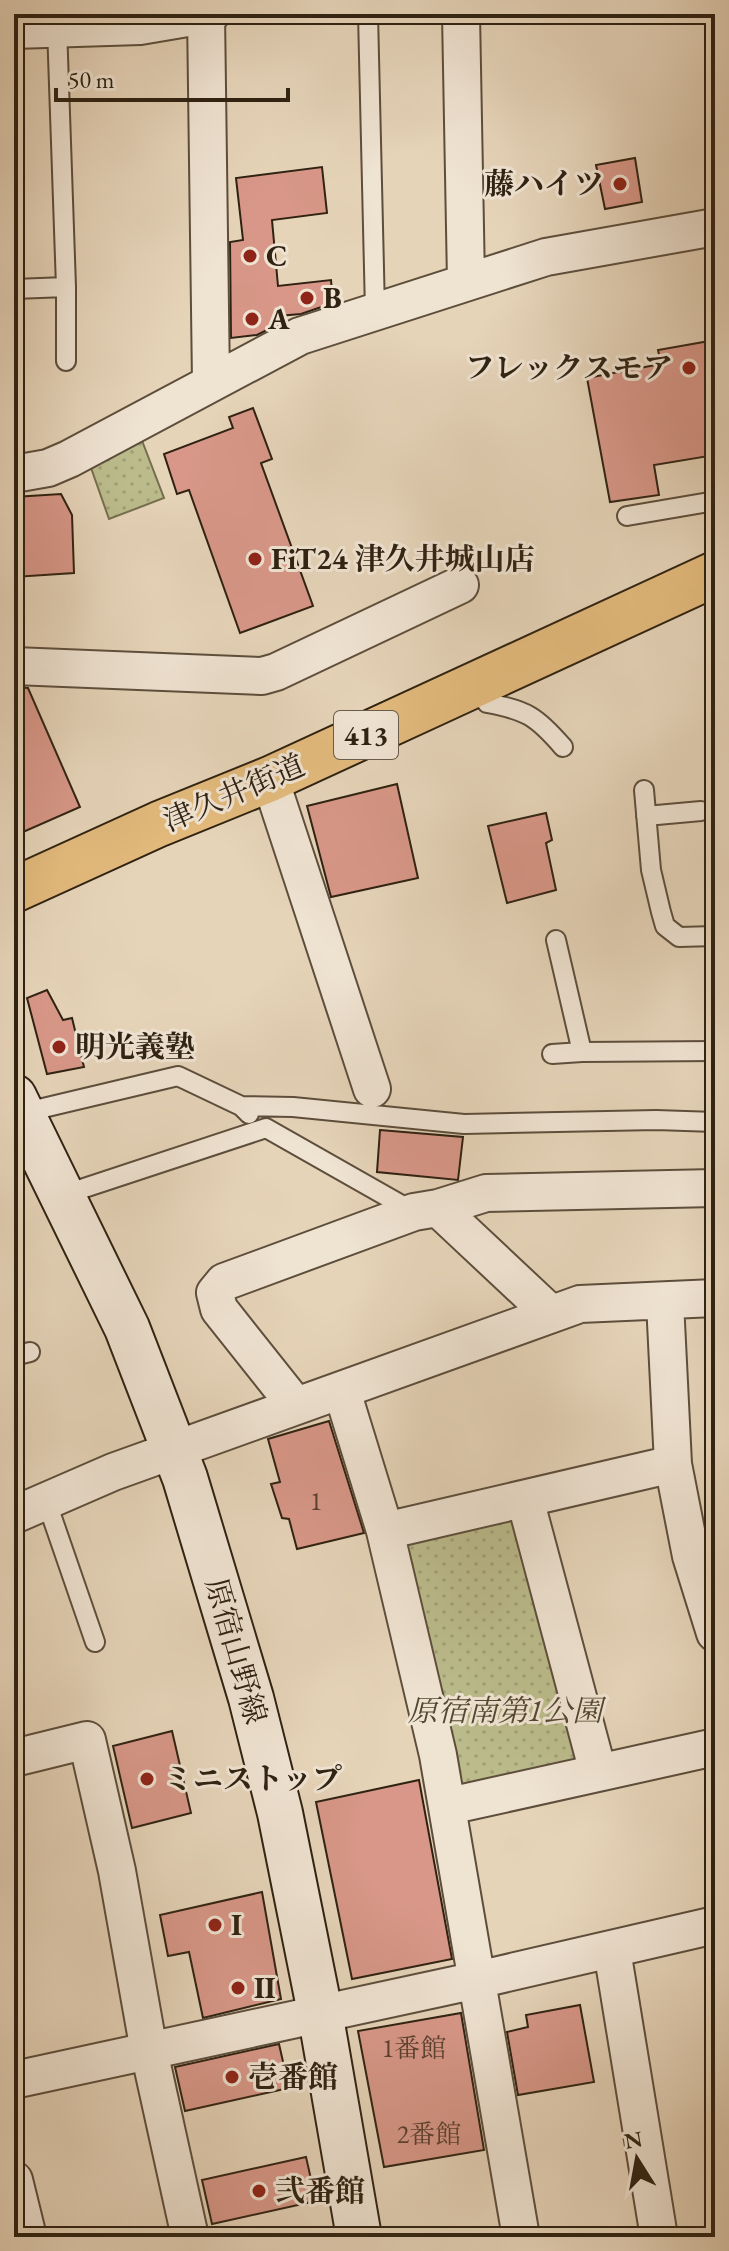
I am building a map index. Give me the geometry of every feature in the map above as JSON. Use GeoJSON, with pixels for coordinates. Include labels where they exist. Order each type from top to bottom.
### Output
{"type":"FeatureCollection","features":[{"type":"Feature","properties":{"kind":"highway","name":"津久井街道"},"geometry":{"type":"LineString","coordinates":[[14,890],[159,824],[270,779],[715,574]]}},
{"type":"Feature","properties":{"kind":"street"},"geometry":{"type":"LineString","coordinates":[[14,30],[140,26],[208,14],[211,382]]}},
{"type":"Feature","properties":{"kind":"street"},"geometry":{"type":"LineString","coordinates":[[461,14],[466,281]]}},
{"type":"Feature","properties":{"kind":"street"},"geometry":{"type":"LineString","coordinates":[[14,474],[48,468],[69,459],[300,336],[546,257],[715,227]]}},
{"type":"Feature","properties":{"kind":"street"},"geometry":{"type":"LineString","coordinates":[[14,666],[262,676],[460,585]]}},
{"type":"Feature","properties":{"kind":"street"},"geometry":{"type":"LineString","coordinates":[[270,779],[372,1089]]}},
{"type":"Feature","properties":{"kind":"street","name":"原宿山野線"},"geometry":{"type":"LineString","coordinates":[[18,1105],[127,1328],[176,1450],[254,1706],[280,1813],[320,2012],[359,2237]]}},
{"type":"Feature","properties":{"kind":"street"},"geometry":{"type":"LineString","coordinates":[[296,1406],[219,1309],[215,1302],[217,1288],[224,1282],[426,1210],[486,1193],[715,1188]]}},
{"type":"Feature","properties":{"kind":"street"},"geometry":{"type":"LineString","coordinates":[[426,1210],[551,1314]]}},
{"type":"Feature","properties":{"kind":"street"},"geometry":{"type":"LineString","coordinates":[[30,1508],[113,1472],[580,1304],[715,1298]]}},
{"type":"Feature","properties":{"kind":"street"},"geometry":{"type":"LineString","coordinates":[[665,1302],[673,1464],[691,1556],[715,1633]]}},
{"type":"Feature","properties":{"kind":"street"},"geometry":{"type":"LineString","coordinates":[[342,1391],[385,1531],[449,1806],[521,2237]]}},
{"type":"Feature","properties":{"kind":"street"},"geometry":{"type":"LineString","coordinates":[[385,1531],[673,1464]]}},
{"type":"Feature","properties":{"kind":"street"},"geometry":{"type":"LineString","coordinates":[[525,1499],[598,1772]]}},
{"type":"Feature","properties":{"kind":"street"},"geometry":{"type":"LineString","coordinates":[[14,1758],[87,1740],[117,1871],[149,2051],[190,2237]]}},
{"type":"Feature","properties":{"kind":"street"},"geometry":{"type":"LineString","coordinates":[[449,1806],[715,1747]]}},
{"type":"Feature","properties":{"kind":"street"},"geometry":{"type":"LineString","coordinates":[[14,2080],[715,1925]]}},
{"type":"Feature","properties":{"kind":"street"},"geometry":{"type":"LineString","coordinates":[[612,1950],[659,2237]]}},
{"type":"Feature","properties":{"kind":"street"},"geometry":{"type":"LineString","coordinates":[[14,2180],[28,2237]]}},
{"type":"Feature","properties":{"kind":"lane"},"geometry":{"type":"LineString","coordinates":[[368,14],[375,311]]}},
{"type":"Feature","properties":{"kind":"lane"},"geometry":{"type":"LineString","coordinates":[[57,27],[66,361]]}},
{"type":"Feature","properties":{"kind":"lane"},"geometry":{"type":"LineString","coordinates":[[14,289],[66,287]]}},
{"type":"Feature","properties":{"kind":"lane"},"geometry":{"type":"LineString","coordinates":[[627,516],[715,501]]}},
{"type":"Feature","properties":{"kind":"lane"},"geometry":{"type":"LineString","coordinates":[[487,703],[528,713],[542,723],[563,747]]}},
{"type":"Feature","properties":{"kind":"lane"},"geometry":{"type":"LineString","coordinates":[[644,790],[651,870],[665,926],[679,937],[715,936]]}},
{"type":"Feature","properties":{"kind":"lane"},"geometry":{"type":"LineString","coordinates":[[646,816],[701,811]]}},
{"type":"Feature","properties":{"kind":"lane"},"geometry":{"type":"LineString","coordinates":[[556,940],[582,1052]]}},
{"type":"Feature","properties":{"kind":"lane"},"geometry":{"type":"LineString","coordinates":[[552,1054],[715,1051]]}},
{"type":"Feature","properties":{"kind":"lane"},"geometry":{"type":"LineString","coordinates":[[18,1105],[178,1076],[241,1106],[266,1128],[426,1210]]}},
{"type":"Feature","properties":{"kind":"lane"},"geometry":{"type":"LineString","coordinates":[[241,1106],[293,1107],[464,1124],[656,1120],[715,1122]]}},
{"type":"Feature","properties":{"kind":"lane"},"geometry":{"type":"LineString","coordinates":[[63,1195],[266,1128]]}},
{"type":"Feature","properties":{"kind":"lane"},"geometry":{"type":"LineString","coordinates":[[30,1508],[95,1642]]}},
{"type":"Feature","properties":{"kind":"green space"},"geometry":{"type":"Polygon","coordinates":[[[141,438],[164,498],[109,519],[90,465],[141,438]]]}},
{"type":"Feature","properties":{"kind":"green space","name":"原宿南第1公園"},"geometry":{"type":"Polygon","coordinates":[[[525,1499],[598,1772],[449,1806],[385,1531],[525,1499]]]}},
{"type":"Feature","properties":{"kind":"building","name":"藤ハイツ"},"geometry":{"type":"Polygon","coordinates":[[[635,158],[642,202],[605,209],[596,165],[635,158]]]}},
{"type":"Feature","properties":{"kind":"building"},"geometry":{"type":"Polygon","coordinates":[[[322,167],[327,213],[272,220],[278,286],[331,280],[333,303],[301,314],[278,316],[279,324],[257,335],[231,338],[230,242],[243,240],[236,178],[322,167]]]}},
{"type":"Feature","properties":{"kind":"building"},"geometry":{"type":"Polygon","coordinates":[[[715,340],[715,455],[654,465],[659,495],[610,502],[587,378],[661,364],[658,350],[715,340]]]}},
{"type":"Feature","properties":{"kind":"building","name":"FiT24 津久井城山店"},"geometry":{"type":"Polygon","coordinates":[[[253,408],[272,459],[261,463],[313,606],[240,633],[189,490],[177,494],[164,454],[233,428],[229,417],[253,408]]]}},
{"type":"Feature","properties":{"kind":"building"},"geometry":{"type":"Polygon","coordinates":[[[61,494],[72,515],[74,573],[14,577],[14,497],[61,494]]]}},
{"type":"Feature","properties":{"kind":"building"},"geometry":{"type":"Polygon","coordinates":[[[14,687],[28,688],[80,807],[14,836],[14,687]]]}},
{"type":"Feature","properties":{"kind":"building"},"geometry":{"type":"Polygon","coordinates":[[[397,784],[418,878],[331,897],[307,806],[397,784]]]}},
{"type":"Feature","properties":{"kind":"building"},"geometry":{"type":"Polygon","coordinates":[[[546,813],[552,840],[546,843],[556,890],[507,903],[488,826],[546,813]]]}},
{"type":"Feature","properties":{"kind":"building","name":"明光義塾"},"geometry":{"type":"Polygon","coordinates":[[[47,990],[63,1020],[72,1018],[84,1067],[47,1074],[27,998],[47,990]]]}},
{"type":"Feature","properties":{"kind":"building"},"geometry":{"type":"Polygon","coordinates":[[[380,1130],[463,1137],[458,1180],[377,1172],[380,1130]]]}},
{"type":"Feature","properties":{"kind":"building"},"geometry":{"type":"Polygon","coordinates":[[[329,1421],[364,1533],[297,1549],[289,1519],[282,1518],[271,1484],[280,1482],[268,1439],[329,1421]]]}},
{"type":"Feature","properties":{"kind":"building"},"geometry":{"type":"Polygon","coordinates":[[[172,1731],[191,1813],[132,1828],[113,1746],[172,1731]]]}},
{"type":"Feature","properties":{"kind":"building"},"geometry":{"type":"Polygon","coordinates":[[[419,1780],[452,1959],[352,1979],[316,1802],[419,1780]]]}},
{"type":"Feature","properties":{"kind":"building"},"geometry":{"type":"Polygon","coordinates":[[[262,1892],[281,1999],[203,2018],[189,1952],[168,1956],[160,1915],[262,1892]]]}},
{"type":"Feature","properties":{"kind":"building"},"geometry":{"type":"Polygon","coordinates":[[[580,2005],[594,2082],[518,2095],[507,2032],[528,2027],[526,2015],[580,2005]]]}},
{"type":"Feature","properties":{"kind":"building"},"geometry":{"type":"Polygon","coordinates":[[[461,2013],[484,2150],[384,2167],[358,2031],[461,2013]]]}},
{"type":"Feature","properties":{"kind":"building","name":"壱番館"},"geometry":{"type":"Polygon","coordinates":[[[279,2044],[289,2088],[185,2111],[175,2067],[279,2044]]]}},
{"type":"Feature","properties":{"kind":"building","name":"弐番館"},"geometry":{"type":"Polygon","coordinates":[[[306,2157],[316,2201],[212,2224],[202,2180],[306,2157]]]}},
{"type":"Feature","properties":{"kind":"place","name":"藤ハイツ"},"geometry":{"type":"Point","coordinates":[620,184]}},
{"type":"Feature","properties":{"kind":"place","name":"C"},"geometry":{"type":"Point","coordinates":[250,256]}},
{"type":"Feature","properties":{"kind":"place","name":"B"},"geometry":{"type":"Point","coordinates":[307,298]}},
{"type":"Feature","properties":{"kind":"place","name":"A"},"geometry":{"type":"Point","coordinates":[252,319]}},
{"type":"Feature","properties":{"kind":"place","name":"フレックスモア"},"geometry":{"type":"Point","coordinates":[689,368]}},
{"type":"Feature","properties":{"kind":"place","name":"FiT24 津久井城山店"},"geometry":{"type":"Point","coordinates":[255,559]}},
{"type":"Feature","properties":{"kind":"place","name":"明光義塾"},"geometry":{"type":"Point","coordinates":[59,1047]}},
{"type":"Feature","properties":{"kind":"place","name":"ミニストップ"},"geometry":{"type":"Point","coordinates":[147,1779]}},
{"type":"Feature","properties":{"kind":"place","name":"Ⅰ"},"geometry":{"type":"Point","coordinates":[215,1925]}},
{"type":"Feature","properties":{"kind":"place","name":"Ⅱ"},"geometry":{"type":"Point","coordinates":[238,1988]}},
{"type":"Feature","properties":{"kind":"place","name":"壱番館"},"geometry":{"type":"Point","coordinates":[232,2077]}},
{"type":"Feature","properties":{"kind":"place","name":"弐番館"},"geometry":{"type":"Point","coordinates":[259,2191]}}]}
